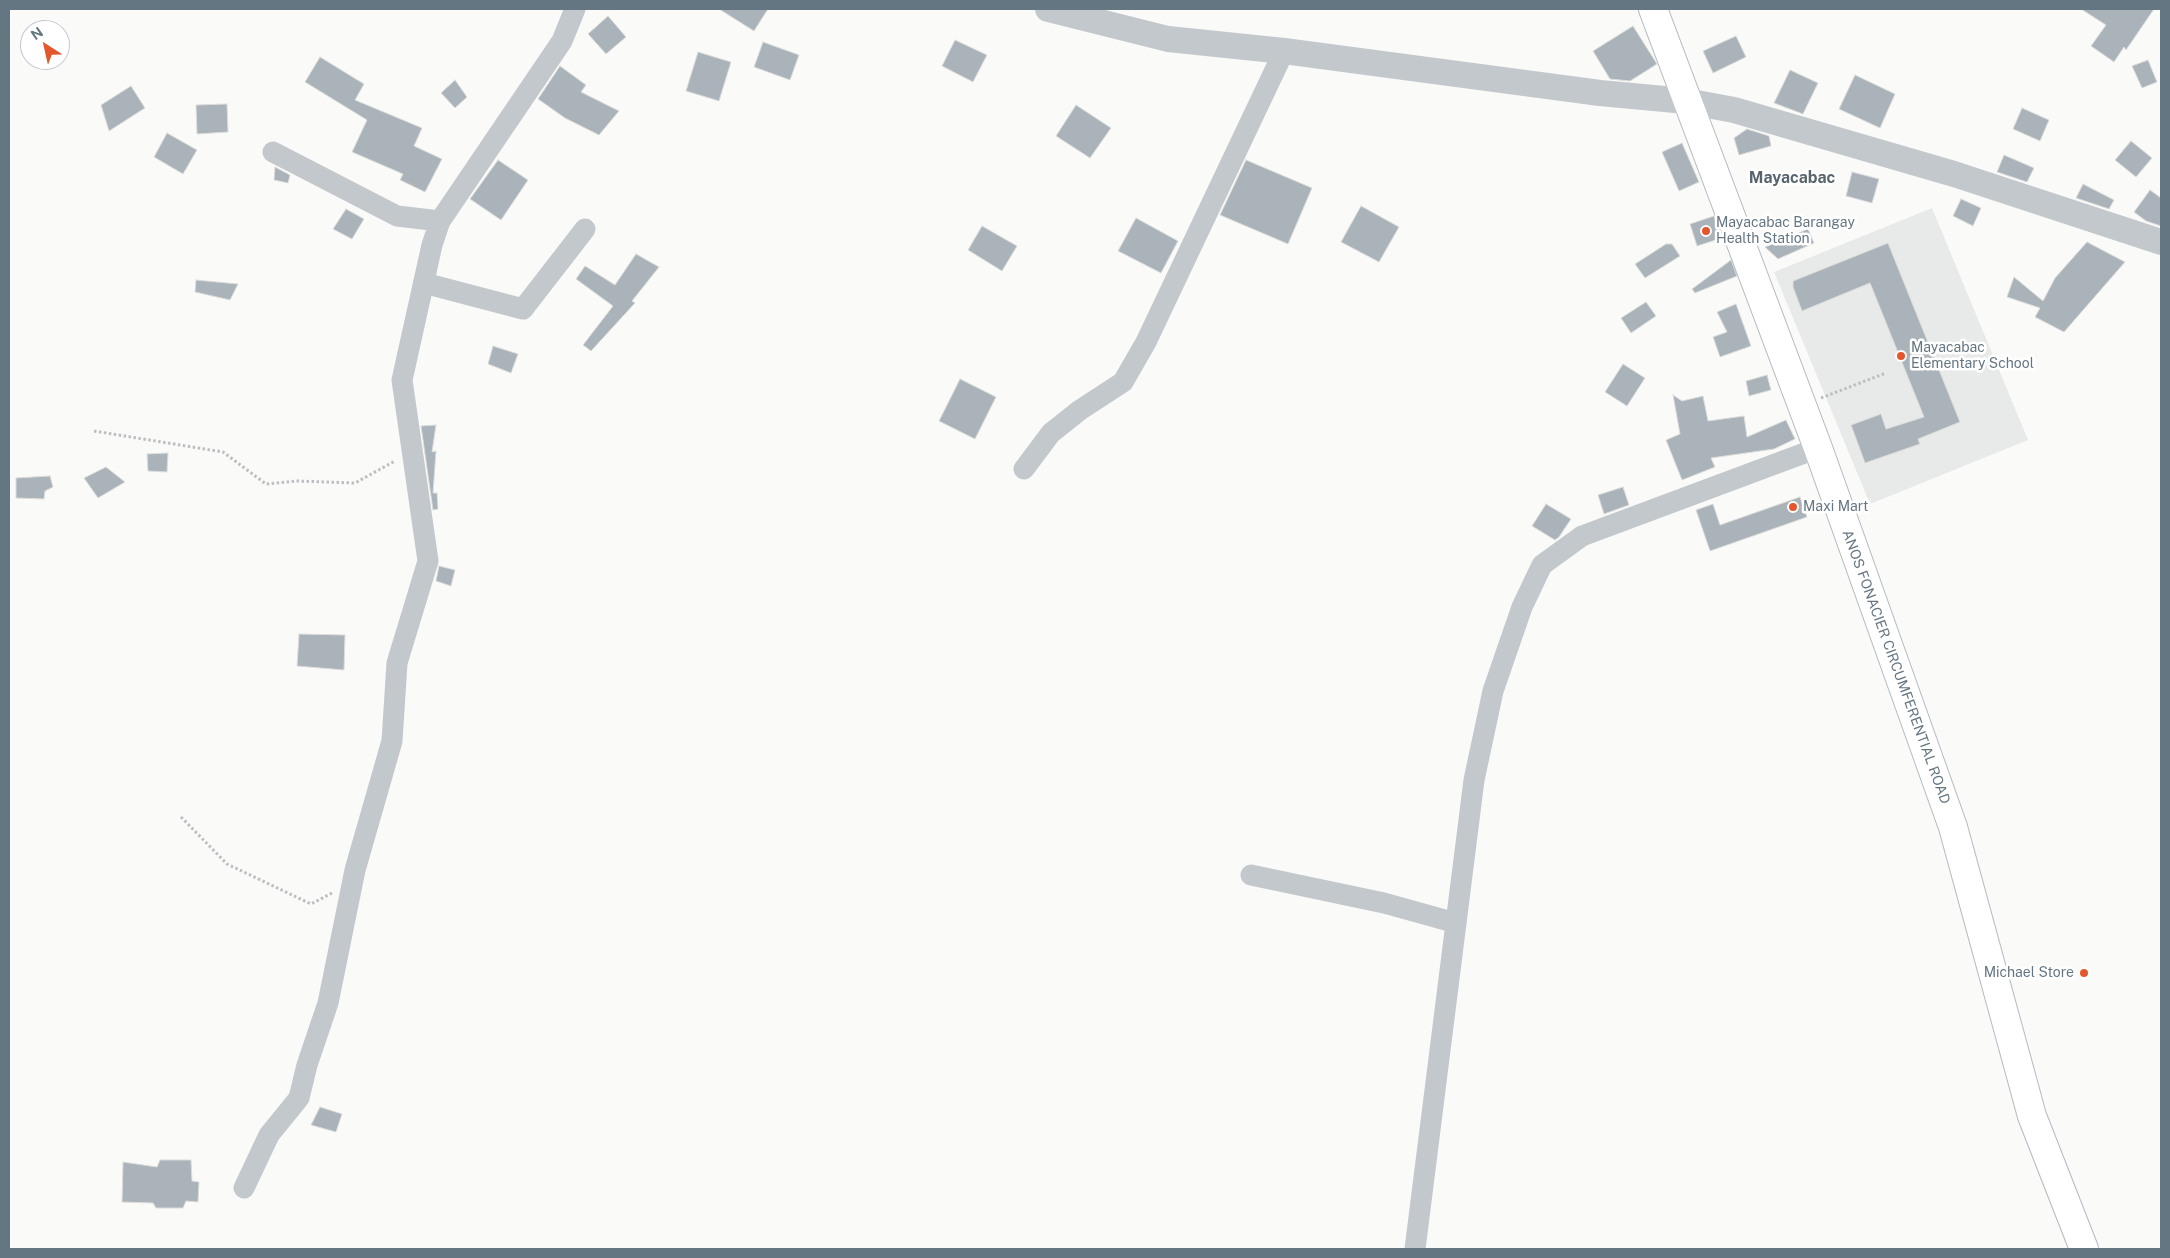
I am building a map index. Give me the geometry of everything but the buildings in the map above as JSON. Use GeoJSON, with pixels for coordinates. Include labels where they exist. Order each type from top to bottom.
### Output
{"type":"FeatureCollection","features":[{"type":"Feature","properties":{"kind":"main road","name":"ANOS FONACIER CIRCUMFERENTIAL ROAD"},"geometry":{"type":"LineString","coordinates":[[1653,9],[1818,448],[1953,827],[2032,1116],[2084,1249]]}},
{"type":"Feature","properties":{"kind":"street"},"geometry":{"type":"LineString","coordinates":[[244,1188],[268,1135],[300,1098],[307,1065],[328,1003],[352,882],[392,741],[397,663],[428,561],[402,380],[440,220],[562,41],[575,9]]}},
{"type":"Feature","properties":{"kind":"street"},"geometry":{"type":"LineString","coordinates":[[1048,9],[1168,38],[1284,51],[1600,93],[1686,100],[1734,110],[1954,174],[2161,242]]}},
{"type":"Feature","properties":{"kind":"street"},"geometry":{"type":"LineString","coordinates":[[1024,469],[1051,433],[1080,410],[1123,382],[1146,342],[1284,51]]}},
{"type":"Feature","properties":{"kind":"street"},"geometry":{"type":"LineString","coordinates":[[273,152],[396,216],[440,220]]}},
{"type":"Feature","properties":{"kind":"street"},"geometry":{"type":"LineString","coordinates":[[424,283],[523,309],[585,229]]}},
{"type":"Feature","properties":{"kind":"street"},"geometry":{"type":"LineString","coordinates":[[1415,1249],[1474,780],[1492,691],[1522,608],[1542,565],[1582,536],[1818,448]]}},
{"type":"Feature","properties":{"kind":"street"},"geometry":{"type":"LineString","coordinates":[[1252,875],[1384,903],[1456,923]]}},
{"type":"Feature","properties":{"kind":"path"},"geometry":{"type":"LineString","coordinates":[[1802,405],[1886,372]]}},
{"type":"Feature","properties":{"kind":"path"},"geometry":{"type":"LineString","coordinates":[[94,431],[223,452],[266,484],[296,481],[355,484],[412,450]]}},
{"type":"Feature","properties":{"kind":"path"},"geometry":{"type":"LineString","coordinates":[[181,817],[227,864],[311,904],[352,882]]}},
{"type":"Feature","properties":{"kind":"shaded area","name":"Mayacabac Elementary School"},"geometry":{"type":"Polygon","coordinates":[[[1932,208],[2028,440],[1870,504],[1774,272],[1932,208]]]}},
{"type":"Feature","properties":{"kind":"place","name":"Mayacabac Barangay Health Station"},"geometry":{"type":"Point","coordinates":[1706,231]}},
{"type":"Feature","properties":{"kind":"place","name":"Mayacabac Elementary School"},"geometry":{"type":"Point","coordinates":[1901,356]}},
{"type":"Feature","properties":{"kind":"place","name":"Maxi Mart"},"geometry":{"type":"Point","coordinates":[1793,507]}},
{"type":"Feature","properties":{"kind":"place","name":"Michael Store"},"geometry":{"type":"Point","coordinates":[2084,973]}},
{"type":"Feature","properties":{"kind":"district","name":"Mayacabac"},"geometry":{"type":"Point","coordinates":[1792,178]}}]}
